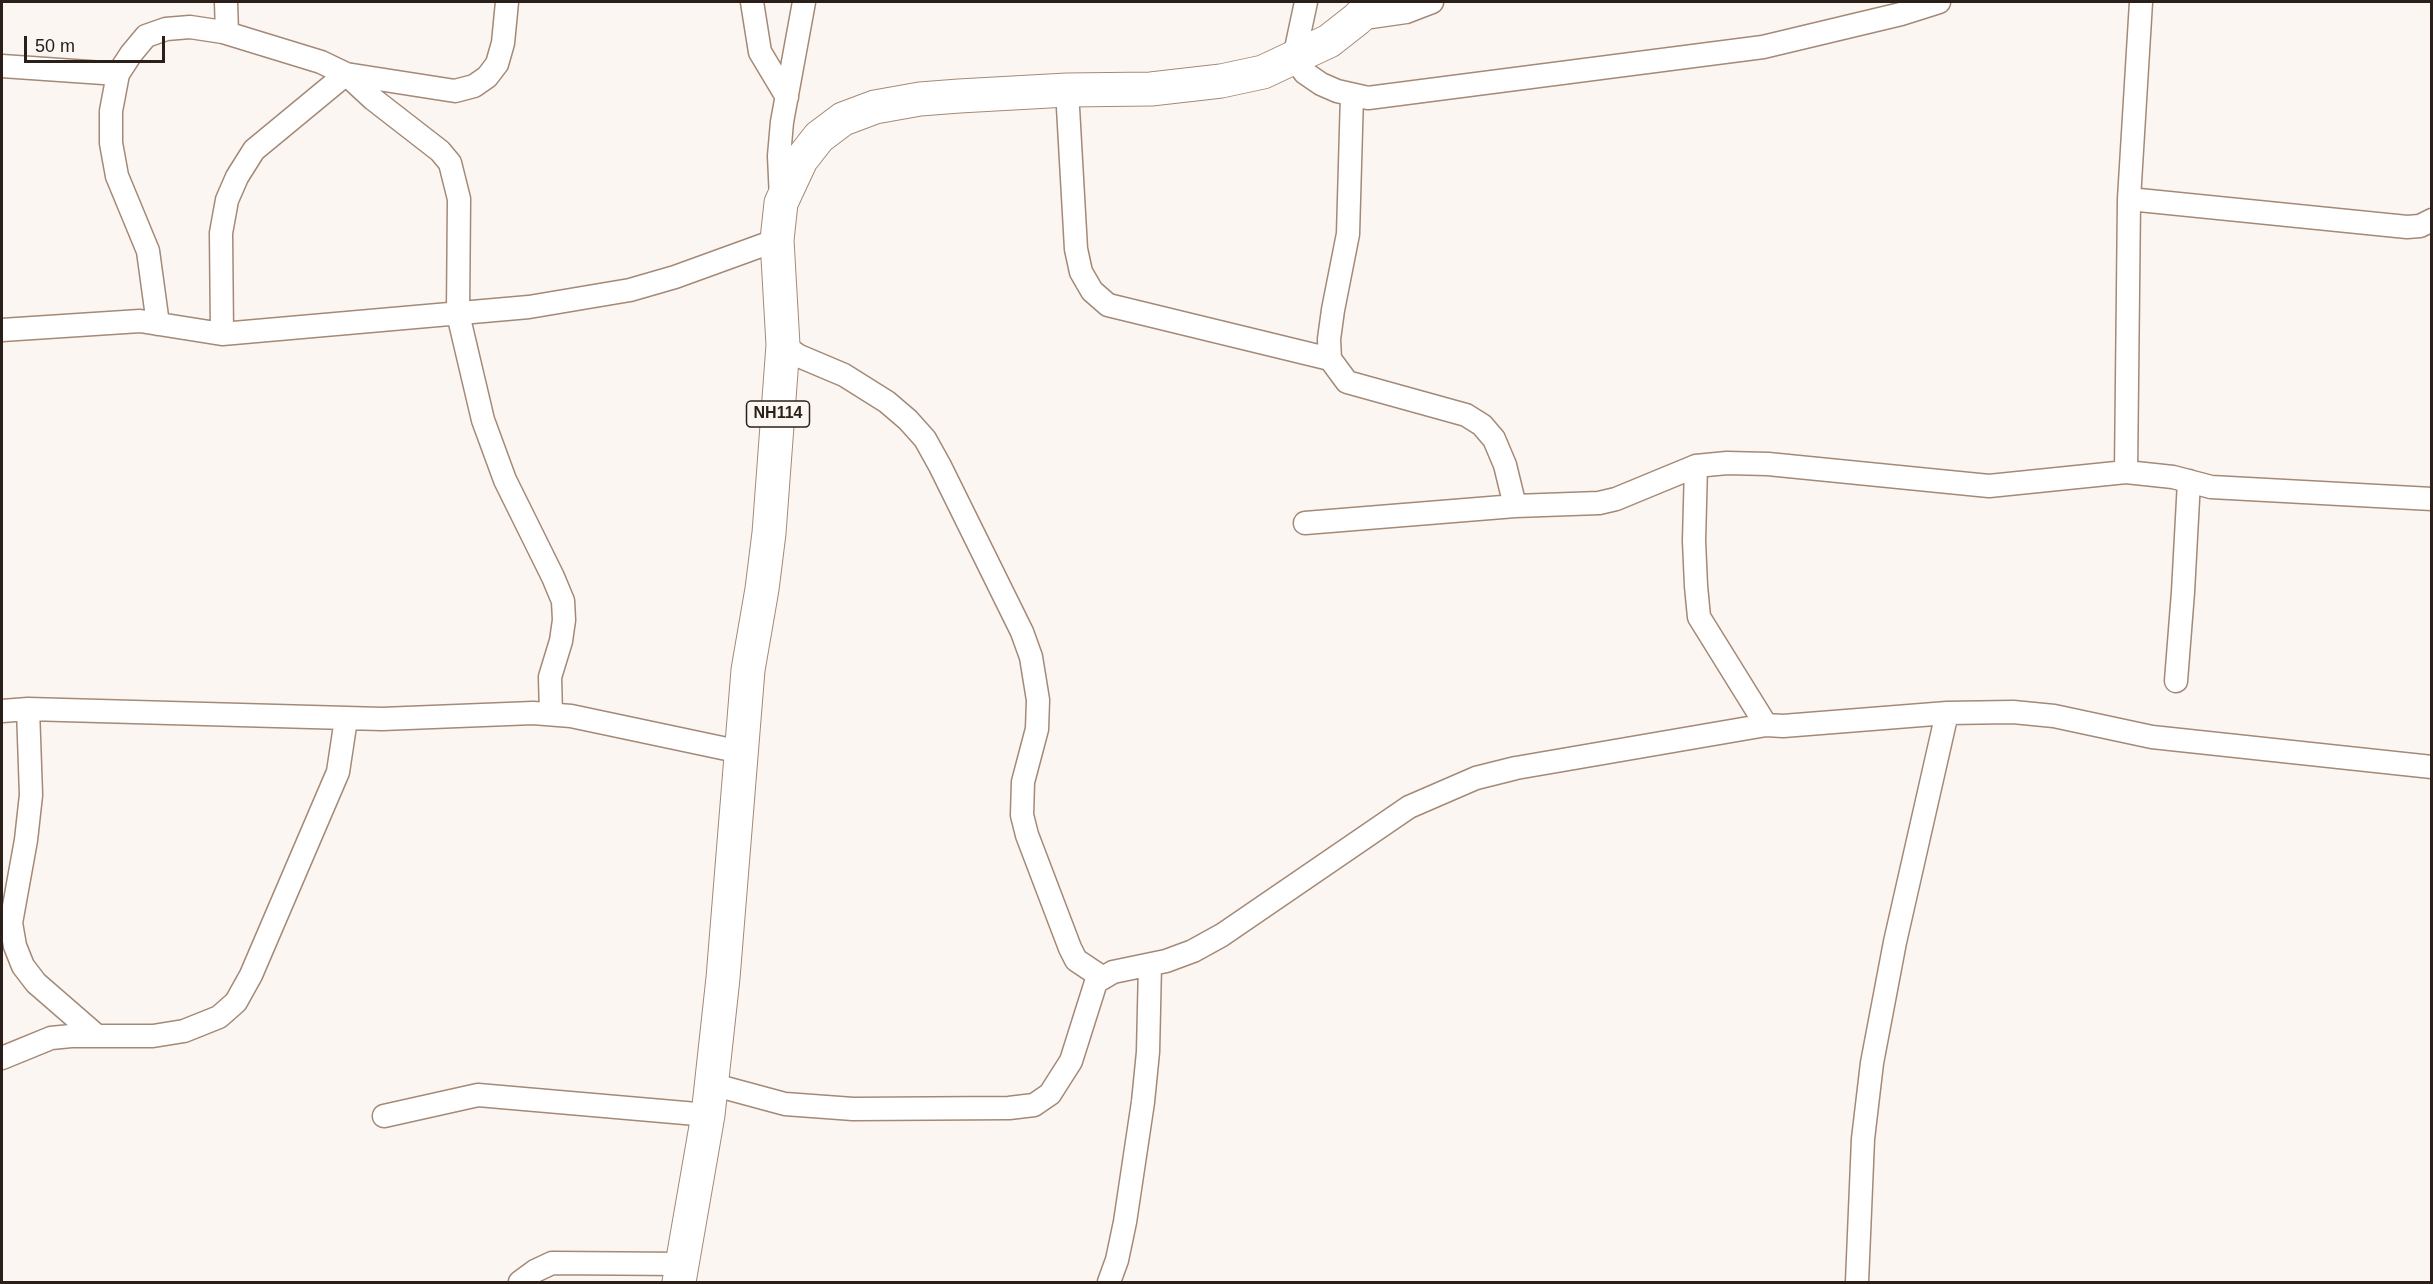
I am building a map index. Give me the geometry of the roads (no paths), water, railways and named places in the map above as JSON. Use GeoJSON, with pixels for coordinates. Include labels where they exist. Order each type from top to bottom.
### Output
{"type":"FeatureCollection","features":[{"type":"Feature","properties":{"kind":"highway","name":"NH114"},"geometry":{"type":"LineString","coordinates":[[681,1273],[710,1099],[723,978],[748,670],[769,532],[783,345],[777,240],[781,203],[801,160],[819,137],[843,119],[875,107],[920,99],[1067,90],[1151,89],[1221,81],[1263,72],[1329,40],[1366,10]]}},
{"type":"Feature","properties":{"kind":"street"},"geometry":{"type":"LineString","coordinates":[[226,2],[227,33]]}},
{"type":"Feature","properties":{"kind":"street"},"geometry":{"type":"LineString","coordinates":[[158,324],[148,251],[117,176],[111,143],[111,111],[118,74],[146,36],[166,29],[190,27],[227,33],[292,51],[346,74],[455,91],[474,86],[487,77],[497,64],[503,43],[507,2]]}},
{"type":"Feature","properties":{"kind":"street"},"geometry":{"type":"LineString","coordinates":[[752,2],[760,52],[787,97]]}},
{"type":"Feature","properties":{"kind":"street"},"geometry":{"type":"LineString","coordinates":[[781,203],[779,156],[804,2]]}},
{"type":"Feature","properties":{"kind":"street"},"geometry":{"type":"LineString","coordinates":[[1306,2],[1294,58],[1305,73],[1321,84],[1368,98],[1763,47],[1860,25],[1939,2]]}},
{"type":"Feature","properties":{"kind":"street"},"geometry":{"type":"LineString","coordinates":[[1366,10],[1406,12],[1432,2]]}},
{"type":"Feature","properties":{"kind":"street"},"geometry":{"type":"LineString","coordinates":[[2126,472],[2129,199],[2140,2]]}},
{"type":"Feature","properties":{"kind":"street"},"geometry":{"type":"LineString","coordinates":[[2,66],[118,74]]}},
{"type":"Feature","properties":{"kind":"street"},"geometry":{"type":"LineString","coordinates":[[346,74],[373,99],[441,151],[450,163],[459,199],[458,314],[483,420],[493,451],[563,601],[564,620],[561,641],[550,677],[550,714]]}},
{"type":"Feature","properties":{"kind":"street"},"geometry":{"type":"LineString","coordinates":[[222,334],[220,233],[227,200],[237,177],[254,150],[346,74]]}},
{"type":"Feature","properties":{"kind":"street"},"geometry":{"type":"LineString","coordinates":[[1067,90],[1076,249],[1081,272],[1092,291],[1108,305],[1330,359]]}},
{"type":"Feature","properties":{"kind":"street"},"geometry":{"type":"LineString","coordinates":[[1352,95],[1348,234],[1333,310],[1329,339],[1330,359],[1347,382],[1466,415],[1482,425],[1494,439],[1505,465],[1515,506]]}},
{"type":"Feature","properties":{"kind":"street"},"geometry":{"type":"LineString","coordinates":[[2129,199],[2407,227],[2420,226],[2432,220]]}},
{"type":"Feature","properties":{"kind":"street"},"geometry":{"type":"LineString","coordinates":[[2,330],[140,321],[222,334],[458,314],[573,301],[630,290],[675,277],[777,240]]}},
{"type":"Feature","properties":{"kind":"street"},"geometry":{"type":"LineString","coordinates":[[783,345],[799,356],[844,375],[887,402],[925,439],[940,466],[1023,632],[1031,657],[1038,700],[1037,729],[1023,782],[1022,815],[1027,835],[1076,960],[1103,978]]}},
{"type":"Feature","properties":{"kind":"street"},"geometry":{"type":"LineString","coordinates":[[1305,523],[1515,506],[1599,503],[1616,499],[1696,466],[1727,463],[1768,464],[1989,486],[2126,472],[2173,477],[2211,487],[2432,499]]}},
{"type":"Feature","properties":{"kind":"street"},"geometry":{"type":"LineString","coordinates":[[1696,466],[1694,541],[1700,617],[1766,725]]}},
{"type":"Feature","properties":{"kind":"street"},"geometry":{"type":"LineString","coordinates":[[2176,681],[2184,592],[2188,481]]}},
{"type":"Feature","properties":{"kind":"street"},"geometry":{"type":"LineString","coordinates":[[2,711],[28,709],[346,718],[550,714],[571,716],[741,752]]}},
{"type":"Feature","properties":{"kind":"street"},"geometry":{"type":"LineString","coordinates":[[28,709],[31,795],[26,840],[11,923],[15,946],[23,966],[36,983],[97,1036]]}},
{"type":"Feature","properties":{"kind":"street"},"geometry":{"type":"LineString","coordinates":[[384,1116],[478,1095],[710,1099],[853,1109],[1009,1108],[1035,1105],[1050,1094],[1071,1061],[1096,982],[1113,972],[1166,962],[1193,951],[1222,935],[1409,807],[1476,778],[1516,768],[1766,725],[1783,726],[1947,713],[2013,712],[2054,716],[2152,737],[2432,767]]}},
{"type":"Feature","properties":{"kind":"street"},"geometry":{"type":"LineString","coordinates":[[1857,1282],[1863,1139],[1872,1063],[1895,942],[1947,713]]}},
{"type":"Feature","properties":{"kind":"street"},"geometry":{"type":"LineString","coordinates":[[2,1058],[51,1038],[153,1036],[184,1031],[219,1017],[236,1002],[251,975],[338,772],[346,718]]}},
{"type":"Feature","properties":{"kind":"street"},"geometry":{"type":"LineString","coordinates":[[1109,1282],[1117,1260],[1125,1222],[1143,1102],[1148,1052],[1149,965]]}},
{"type":"Feature","properties":{"kind":"street"},"geometry":{"type":"LineString","coordinates":[[520,1282],[535,1271],[552,1263],[569,1262],[681,1273]]}}]}
